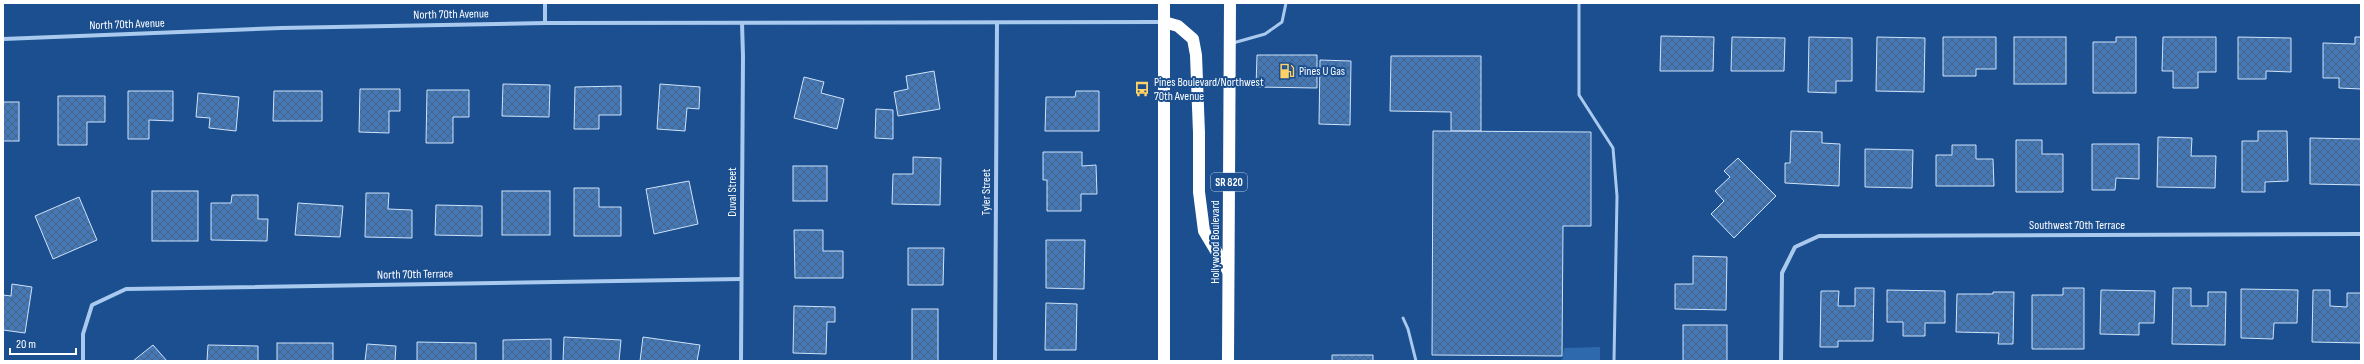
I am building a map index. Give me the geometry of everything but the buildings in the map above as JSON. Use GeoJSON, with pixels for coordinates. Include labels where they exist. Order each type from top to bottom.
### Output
{"type":"FeatureCollection","features":[{"type":"Feature","properties":{"kind":"highway"},"geometry":{"type":"LineString","coordinates":[[1164,3],[1164,361]]}},
{"type":"Feature","properties":{"kind":"highway","name":"Hollywood Boulevard"},"geometry":{"type":"LineString","coordinates":[[1228,361],[1230,3]]}},
{"type":"Feature","properties":{"kind":"highway"},"geometry":{"type":"LineString","coordinates":[[1164,22],[1178,26],[1193,38],[1199,133],[1199,192],[1204,231],[1228,272]]}},
{"type":"Feature","properties":{"kind":"street"},"geometry":{"type":"LineString","coordinates":[[545,3],[545,22]]}},
{"type":"Feature","properties":{"kind":"street","name":"North 70th Avenue"},"geometry":{"type":"LineString","coordinates":[[3,39],[281,28],[545,22],[1164,22]]}},
{"type":"Feature","properties":{"kind":"street","name":"Duval Street"},"geometry":{"type":"LineString","coordinates":[[741,361],[742,23]]}},
{"type":"Feature","properties":{"kind":"street","name":"Tyler Street"},"geometry":{"type":"LineString","coordinates":[[995,361],[997,23]]}},
{"type":"Feature","properties":{"kind":"street","name":"Southwest 70th Terrace"},"geometry":{"type":"LineString","coordinates":[[1781,361],[1782,273],[1795,247],[1819,236],[2361,234]]}},
{"type":"Feature","properties":{"kind":"street","name":"North 70th Terrace"},"geometry":{"type":"LineString","coordinates":[[83,361],[83,334],[92,305],[126,289],[741,279]]}},
{"type":"Feature","properties":{"kind":"lane"},"geometry":{"type":"LineString","coordinates":[[1229,44],[1265,34],[1282,22],[1286,3]]}},
{"type":"Feature","properties":{"kind":"lane"},"geometry":{"type":"LineString","coordinates":[[1579,3],[1579,95],[1613,148],[1614,154],[1617,196],[1614,361]]}},
{"type":"Feature","properties":{"kind":"lane"},"geometry":{"type":"LineString","coordinates":[[1403,318],[1410,334],[1416,361]]}},
{"type":"Feature","properties":{"kind":"shaded area"},"geometry":{"type":"Polygon","coordinates":[[[1600,347],[1600,361],[1562,361],[1564,348],[1600,347]]]}},
{"type":"Feature","properties":{"kind":"place","name":"Pines U Gas"},"geometry":{"type":"Point","coordinates":[1287,71]}},
{"type":"Feature","properties":{"kind":"place","name":"Pines Boulevard/Northwest 70th Avenue"},"geometry":{"type":"Point","coordinates":[1142,89]}}]}
